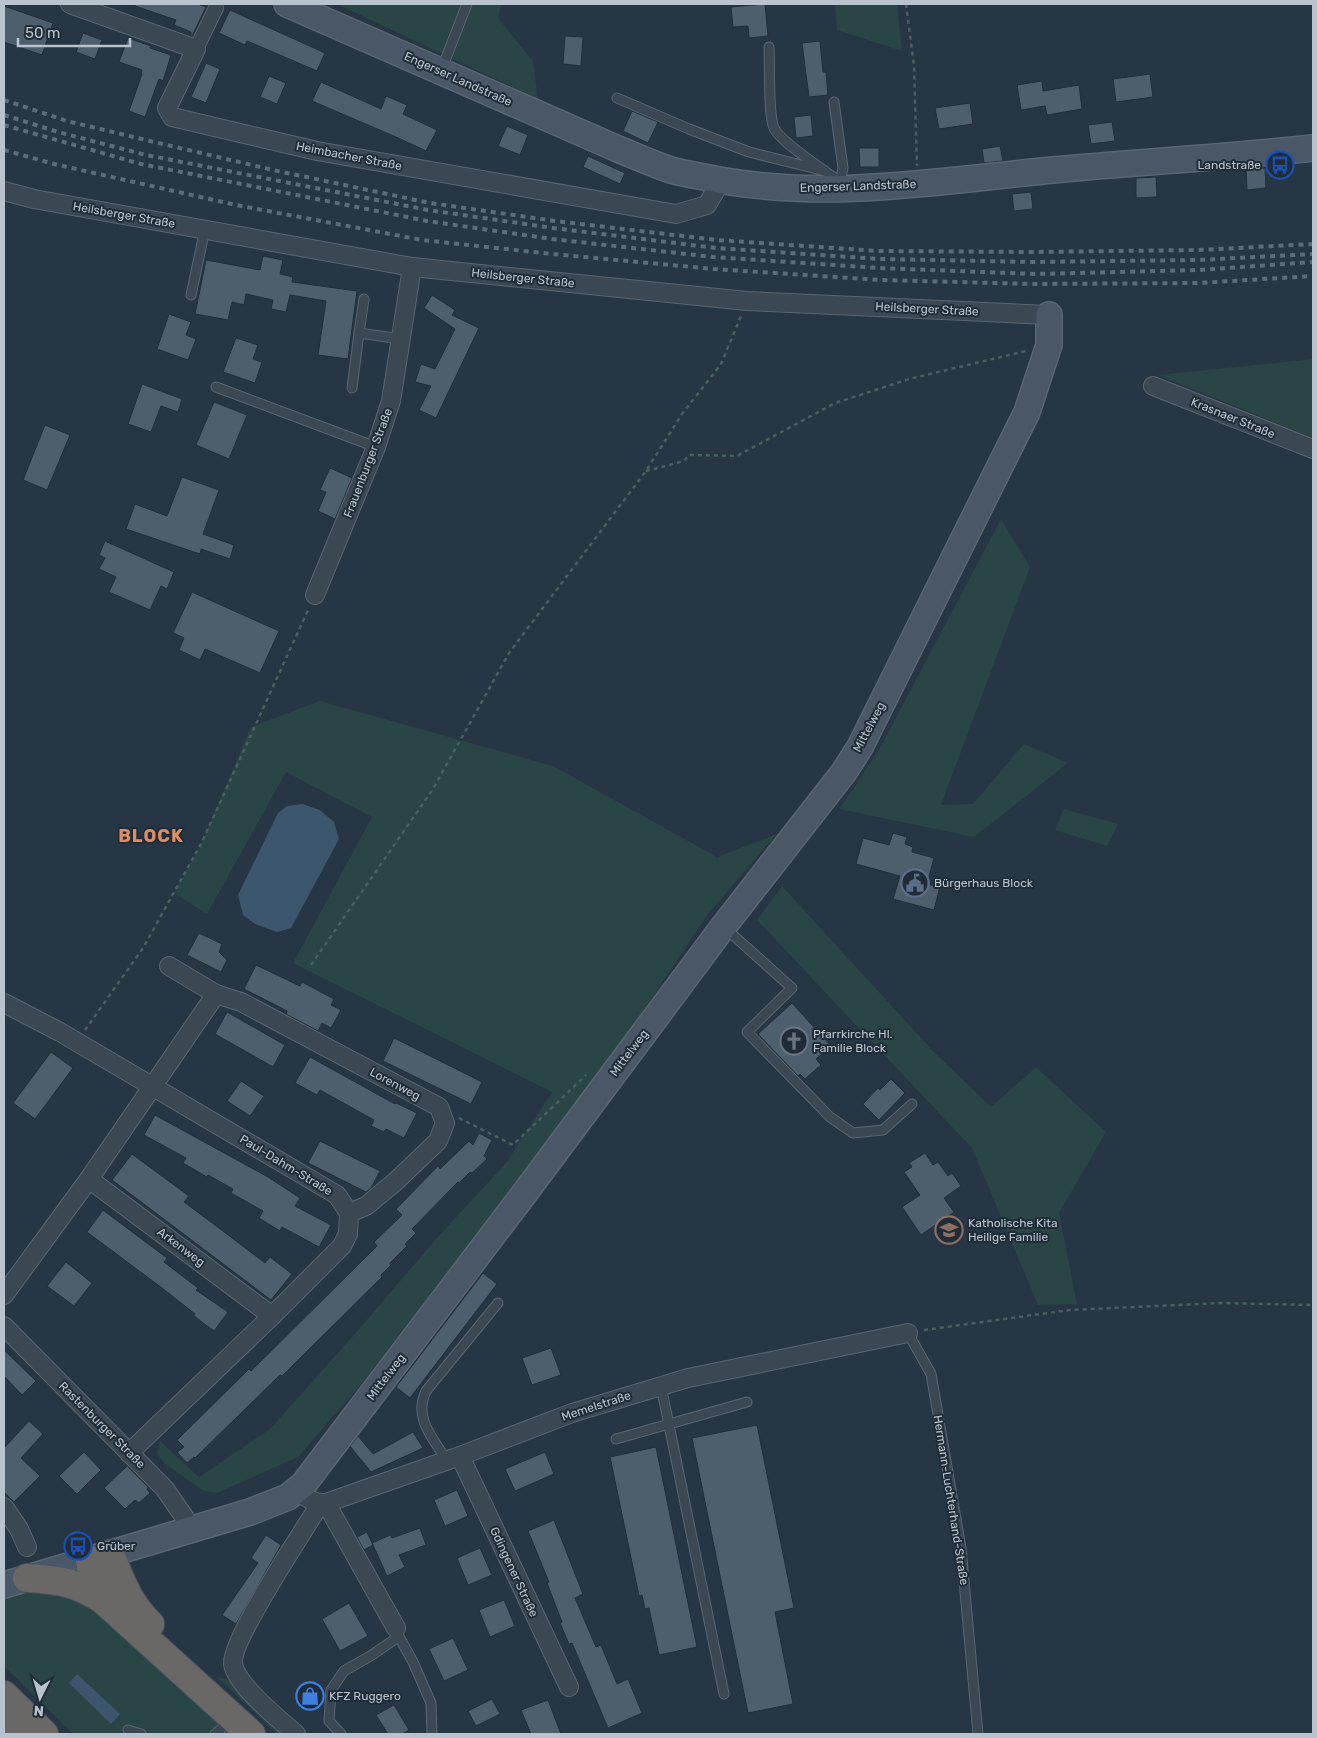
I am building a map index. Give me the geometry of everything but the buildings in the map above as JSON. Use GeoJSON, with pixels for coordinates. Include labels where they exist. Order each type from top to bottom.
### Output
{"type":"FeatureCollection","features":[{"type":"Feature","properties":{"kind":"highway"},"geometry":{"type":"LineString","coordinates":[[100,1556],[94,1583],[102,1599]]}},
{"type":"Feature","properties":{"kind":"highway"},"geometry":{"type":"LineString","coordinates":[[100,1556],[141,1616],[268,1734]]}},
{"type":"Feature","properties":{"kind":"highway"},"geometry":{"type":"LineString","coordinates":[[16,1581],[53,1580],[74,1584],[102,1599],[233,1729]]}},
{"type":"Feature","properties":{"kind":"highway"},"geometry":{"type":"LineString","coordinates":[[4,1695],[44,1734]]}},
{"type":"Feature","properties":{"kind":"highway"},"geometry":{"type":"LineString","coordinates":[[4,1723],[16,1734]]}},
{"type":"Feature","properties":{"kind":"main road","name":"Engerser Landstraße"},"geometry":{"type":"LineString","coordinates":[[287,4],[618,149],[671,170],[721,181],[771,188],[827,190],[844,185],[917,185],[1053,170],[1313,148]]}},
{"type":"Feature","properties":{"kind":"main road","name":"Mittelweg"},"geometry":{"type":"LineString","coordinates":[[16,1581],[250,1512],[288,1497],[303,1485],[724,927],[844,772],[860,747],[1028,412],[1049,345],[1049,315]]}},
{"type":"Feature","properties":{"kind":"street"},"geometry":{"type":"LineString","coordinates":[[70,4],[196,49],[216,8]]}},
{"type":"Feature","properties":{"kind":"street","name":"Heimbacher Straße"},"geometry":{"type":"LineString","coordinates":[[196,49],[167,108],[172,117],[317,151],[676,214],[707,205],[721,181]]}},
{"type":"Feature","properties":{"kind":"street","name":"Heilsberger Straße"},"geometry":{"type":"LineString","coordinates":[[4,190],[34,198],[412,267],[747,301],[1049,315]]}},
{"type":"Feature","properties":{"kind":"street","name":"Frauenburger Straße"},"geometry":{"type":"LineString","coordinates":[[315,595],[376,448],[391,401],[412,267]]}},
{"type":"Feature","properties":{"kind":"street","name":"Krasnaer Straße"},"geometry":{"type":"LineString","coordinates":[[1153,386],[1313,450]]}},
{"type":"Feature","properties":{"kind":"street","name":"Lorenweg"},"geometry":{"type":"LineString","coordinates":[[170,966],[216,994],[241,1002],[439,1108]]}},
{"type":"Feature","properties":{"kind":"street"},"geometry":{"type":"LineString","coordinates":[[4,1295],[89,1179],[216,994]]}},
{"type":"Feature","properties":{"kind":"street","name":"Paul-Dahm-Straße"},"geometry":{"type":"LineString","coordinates":[[4,1003],[153,1086],[337,1196],[349,1213]]}},
{"type":"Feature","properties":{"kind":"street"},"geometry":{"type":"LineString","coordinates":[[129,1452],[272,1316],[342,1246],[348,1234],[349,1213],[366,1206],[395,1182],[438,1141],[445,1123],[439,1108]]}},
{"type":"Feature","properties":{"kind":"street","name":"Arkenweg"},"geometry":{"type":"LineString","coordinates":[[89,1179],[272,1316]]}},
{"type":"Feature","properties":{"kind":"street","name":"Rastenburger Straße"},"geometry":{"type":"LineString","coordinates":[[4,1326],[165,1489],[193,1530]]}},
{"type":"Feature","properties":{"kind":"street","name":"Memelstraße"},"geometry":{"type":"LineString","coordinates":[[323,1503],[454,1458],[572,1413],[688,1378],[908,1333]]}},
{"type":"Feature","properties":{"kind":"street","name":"Gdingener Straße"},"geometry":{"type":"LineString","coordinates":[[454,1458],[568,1687]]}},
{"type":"Feature","properties":{"kind":"street"},"geometry":{"type":"LineString","coordinates":[[297,1490],[323,1503],[397,1632]]}},
{"type":"Feature","properties":{"kind":"street"},"geometry":{"type":"LineString","coordinates":[[296,1734],[248,1690],[237,1676],[233,1663],[236,1649],[246,1626],[323,1503]]}},
{"type":"Feature","properties":{"kind":"street"},"geometry":{"type":"LineString","coordinates":[[4,1507],[20,1529],[27,1546]]}},
{"type":"Feature","properties":{"kind":"lane"},"geometry":{"type":"LineString","coordinates":[[441,71],[467,4]]}},
{"type":"Feature","properties":{"kind":"lane"},"geometry":{"type":"LineString","coordinates":[[769,47],[770,96],[774,127],[783,139],[844,185]]}},
{"type":"Feature","properties":{"kind":"lane"},"geometry":{"type":"LineString","coordinates":[[617,98],[696,132],[749,152],[825,171]]}},
{"type":"Feature","properties":{"kind":"lane"},"geometry":{"type":"LineString","coordinates":[[834,102],[844,185]]}},
{"type":"Feature","properties":{"kind":"lane"},"geometry":{"type":"LineString","coordinates":[[191,295],[205,230]]}},
{"type":"Feature","properties":{"kind":"lane"},"geometry":{"type":"LineString","coordinates":[[352,388],[364,299]]}},
{"type":"Feature","properties":{"kind":"lane"},"geometry":{"type":"LineString","coordinates":[[359,333],[401,339]]}},
{"type":"Feature","properties":{"kind":"lane"},"geometry":{"type":"LineString","coordinates":[[216,387],[376,448]]}},
{"type":"Feature","properties":{"kind":"lane"},"geometry":{"type":"LineString","coordinates":[[724,927],[792,988],[747,1032],[830,1117],[853,1133],[883,1130],[912,1104]]}},
{"type":"Feature","properties":{"kind":"lane"},"geometry":{"type":"LineString","coordinates":[[454,1458],[425,1425],[421,1409],[422,1400],[426,1391],[498,1303]]}},
{"type":"Feature","properties":{"kind":"lane","name":"Hermann-Luchterhand-Straße"},"geometry":{"type":"LineString","coordinates":[[908,1333],[931,1374],[961,1548],[978,1734]]}},
{"type":"Feature","properties":{"kind":"lane"},"geometry":{"type":"LineString","coordinates":[[661,1386],[724,1694]]}},
{"type":"Feature","properties":{"kind":"lane"},"geometry":{"type":"LineString","coordinates":[[616,1439],[747,1402]]}},
{"type":"Feature","properties":{"kind":"lane"},"geometry":{"type":"LineString","coordinates":[[341,1734],[329,1721],[331,1690],[344,1671],[397,1632],[413,1662],[431,1704],[432,1734]]}},
{"type":"Feature","properties":{"kind":"lane"},"geometry":{"type":"LineString","coordinates":[[128,1730],[141,1734]]}},
{"type":"Feature","properties":{"kind":"path"},"geometry":{"type":"LineString","coordinates":[[906,4],[914,66],[917,185]]}},
{"type":"Feature","properties":{"kind":"path"},"geometry":{"type":"LineString","coordinates":[[311,965],[433,789],[509,653],[646,471],[682,414],[721,364],[747,301]]}},
{"type":"Feature","properties":{"kind":"path"},"geometry":{"type":"LineString","coordinates":[[646,471],[684,461],[689,455],[737,456],[835,403],[909,379],[1049,345]]}},
{"type":"Feature","properties":{"kind":"path"},"geometry":{"type":"LineString","coordinates":[[77,1042],[143,948],[202,842],[315,595]]}},
{"type":"Feature","properties":{"kind":"path"},"geometry":{"type":"LineString","coordinates":[[439,1108],[513,1145],[588,1073]]}},
{"type":"Feature","properties":{"kind":"path"},"geometry":{"type":"LineString","coordinates":[[908,1333],[1070,1310],[1221,1303],[1313,1305]]}},
{"type":"Feature","properties":{"kind":"green space"},"geometry":{"type":"Polygon","coordinates":[[[337,4],[501,4],[498,18],[533,61],[538,99],[337,4]]]}},
{"type":"Feature","properties":{"kind":"green space"},"geometry":{"type":"Polygon","coordinates":[[[835,4],[897,4],[902,51],[837,30],[835,4]]]}},
{"type":"Feature","properties":{"kind":"green space"},"geometry":{"type":"Polygon","coordinates":[[[1313,359],[1313,438],[1158,375],[1313,359]]]}},
{"type":"Feature","properties":{"kind":"green space"},"geometry":{"type":"Polygon","coordinates":[[[1001,519],[1030,567],[941,805],[973,804],[1024,744],[1068,763],[974,837],[839,809],[880,748],[1001,519]]]}},
{"type":"Feature","properties":{"kind":"green space"},"geometry":{"type":"Polygon","coordinates":[[[320,701],[553,766],[717,857],[777,834],[708,914],[617,1050],[363,1382],[298,1457],[217,1493],[202,1490],[164,1463],[157,1454],[160,1441],[199,1477],[270,1429],[436,1239],[506,1163],[552,1092],[293,963],[372,817],[286,772],[207,914],[174,893],[202,842],[251,727],[320,701]]]}},
{"type":"Feature","properties":{"kind":"green space"},"geometry":{"type":"Polygon","coordinates":[[[1064,809],[1118,824],[1107,846],[1055,830],[1064,809]]]}},
{"type":"Feature","properties":{"kind":"green space"},"geometry":{"type":"Polygon","coordinates":[[[782,886],[932,1050],[991,1107],[1036,1067],[1106,1132],[1059,1213],[1077,1304],[1038,1305],[972,1148],[757,920],[782,886]]]}},
{"type":"Feature","properties":{"kind":"green space"},"geometry":{"type":"Polygon","coordinates":[[[52,1588],[71,1591],[245,1734],[73,1734],[4,1666],[4,1595],[52,1588]]]}},
{"type":"Feature","properties":{"kind":"green space"},"geometry":{"type":"Polygon","coordinates":[[[217,1677],[248,1685],[303,1734],[277,1734],[217,1677]]]}},
{"type":"Feature","properties":{"kind":"water"},"geometry":{"type":"Polygon","coordinates":[[[302,804],[320,810],[334,822],[339,839],[291,928],[277,932],[255,924],[243,915],[238,895],[278,813],[287,806],[302,804]]]}},
{"type":"Feature","properties":{"kind":"water"},"geometry":{"type":"Polygon","coordinates":[[[77,1674],[120,1714],[111,1724],[69,1683],[77,1674]]]}},
{"type":"Feature","properties":{"kind":"railway"},"geometry":{"type":"LineString","coordinates":[[4,100],[67,121],[273,170],[430,203],[555,221],[717,240],[878,251],[1199,250],[1313,244]]}},
{"type":"Feature","properties":{"kind":"railway"},"geometry":{"type":"LineString","coordinates":[[4,115],[58,132],[146,155],[428,210],[716,248],[880,259],[1034,262],[1199,260],[1313,254]]}},
{"type":"Feature","properties":{"kind":"railway"},"geometry":{"type":"LineString","coordinates":[[4,125],[141,164],[427,221],[552,239],[713,257],[879,268],[1035,274],[1199,270],[1313,262]]}},
{"type":"Feature","properties":{"kind":"railway"},"geometry":{"type":"LineString","coordinates":[[4,150],[54,164],[236,205],[422,240],[552,254],[714,269],[881,280],[1035,284],[1199,283],[1313,276]]}},
{"type":"Feature","properties":{"kind":"place","name":"Landstraße"},"geometry":{"type":"Point","coordinates":[1280,165]}},
{"type":"Feature","properties":{"kind":"place","name":"Bürgerhaus Block"},"geometry":{"type":"Point","coordinates":[915,883]}},
{"type":"Feature","properties":{"kind":"place","name":"Pfarrkirche Hl. Familie Block"},"geometry":{"type":"Point","coordinates":[794,1041]}},
{"type":"Feature","properties":{"kind":"place","name":"Katholische Kita Heilige Familie"},"geometry":{"type":"Point","coordinates":[949,1230]}},
{"type":"Feature","properties":{"kind":"place","name":"Grüber"},"geometry":{"type":"Point","coordinates":[78,1546]}},
{"type":"Feature","properties":{"kind":"place","name":"KFZ Ruggero"},"geometry":{"type":"Point","coordinates":[310,1696]}},
{"type":"Feature","properties":{"kind":"district","name":"BLOCK"},"geometry":{"type":"Point","coordinates":[151,836]}}]}
